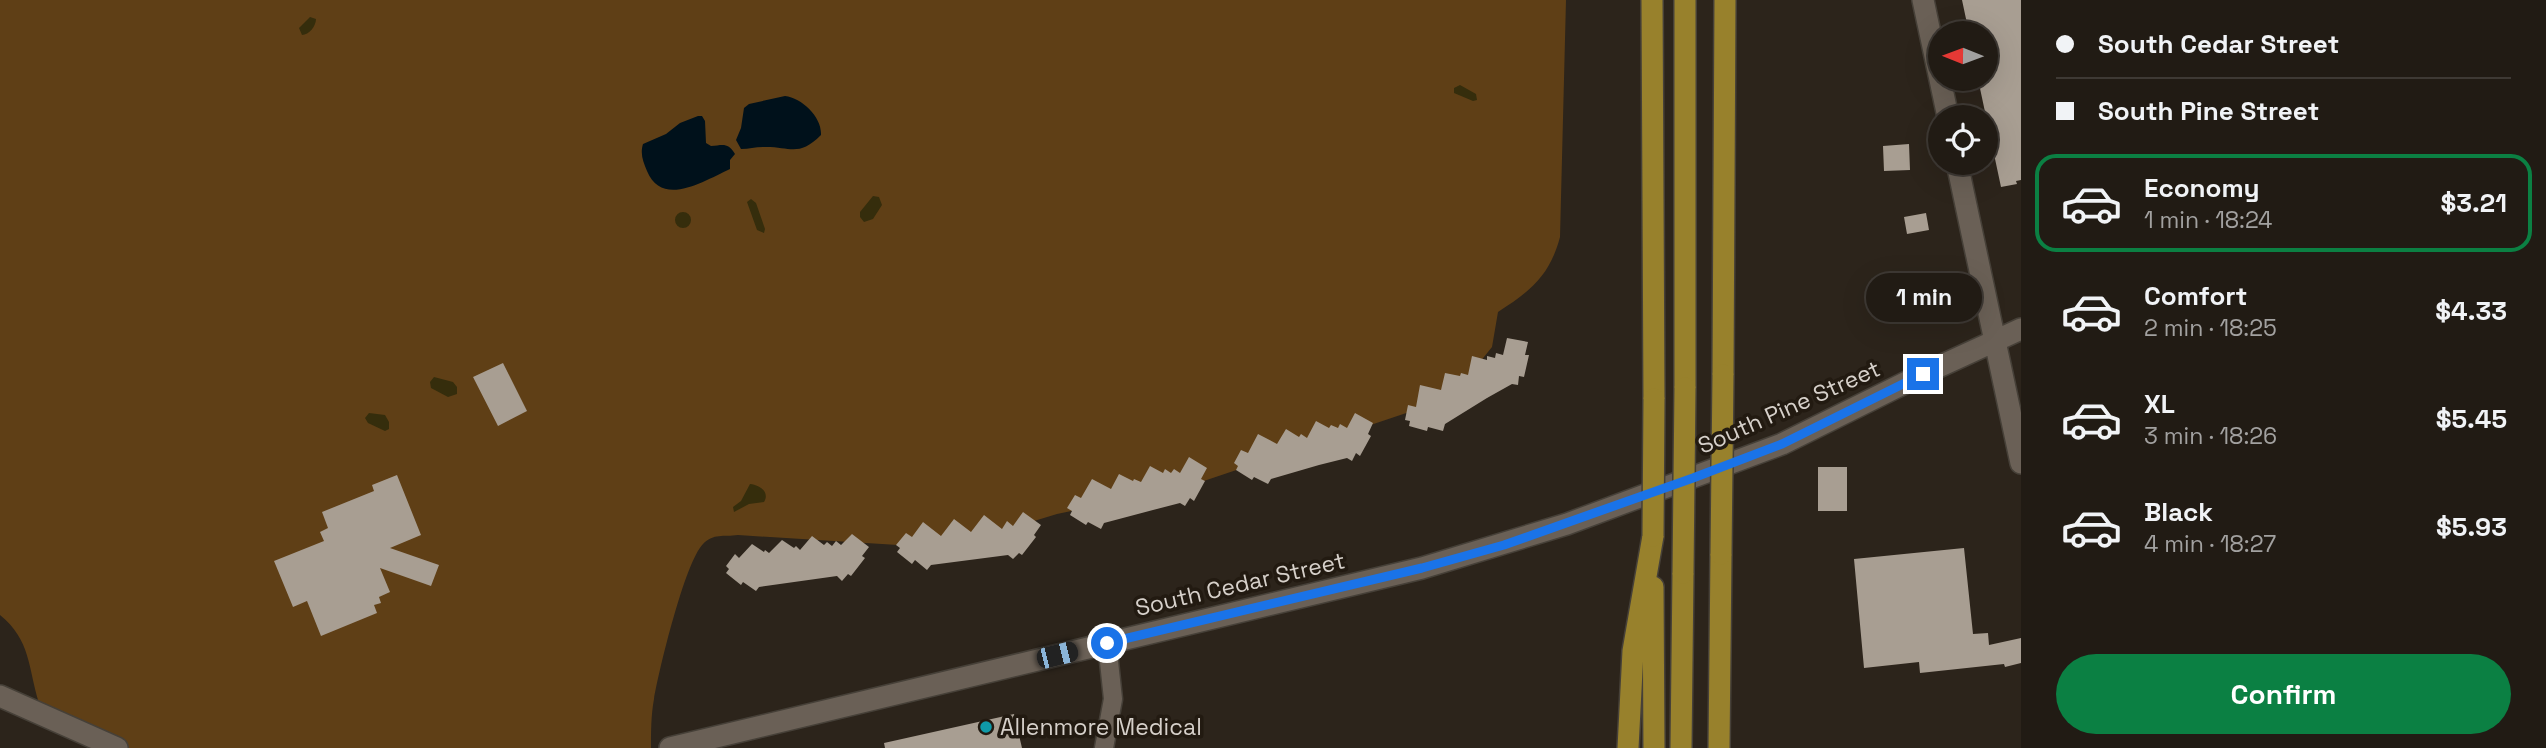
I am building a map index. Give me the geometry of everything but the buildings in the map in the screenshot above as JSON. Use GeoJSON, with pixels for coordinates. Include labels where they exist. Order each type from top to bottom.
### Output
{"type":"FeatureCollection","features":[{"type":"Feature","properties":{"kind":"highway"},"geometry":{"type":"LineString","coordinates":[[1628,748],[1633,651],[1648,587],[1653,536],[1652,0]]}},
{"type":"Feature","properties":{"kind":"highway"},"geometry":{"type":"LineString","coordinates":[[1681,748],[1685,0]]}},
{"type":"Feature","properties":{"kind":"highway"},"geometry":{"type":"LineString","coordinates":[[1719,748],[1725,0]]}},
{"type":"Feature","properties":{"kind":"highway"},"geometry":{"type":"LineString","coordinates":[[1648,587],[1654,748]]}},
{"type":"Feature","properties":{"kind":"main road"},"geometry":{"type":"LineString","coordinates":[[1923,0],[1945,105]]}},
{"type":"Feature","properties":{"kind":"main road"},"geometry":{"type":"LineString","coordinates":[[1960,175],[2021,463]]}},
{"type":"Feature","properties":{"kind":"main road","name":"South Pine Street"},"geometry":{"type":"LineString","coordinates":[[1693,478],[1782,444],[2021,330]]}},
{"type":"Feature","properties":{"kind":"main road","name":"South Cedar Street"},"geometry":{"type":"LineString","coordinates":[[670,748],[1446,561],[1567,524],[1693,478]]}},
{"type":"Feature","properties":{"kind":"main road"},"geometry":{"type":"LineString","coordinates":[[0,696],[117,748]]}},
{"type":"Feature","properties":{"kind":"street"},"geometry":{"type":"LineString","coordinates":[[1104,748],[1114,699],[1107,643]]}},
{"type":"Feature","properties":{"kind":"shaded area"},"geometry":{"type":"Polygon","coordinates":[[[0,0],[1566,0],[1560,237],[1551,262],[1538,281],[1498,312],[1492,347],[1451,398],[1186,487],[1057,514],[946,548],[738,535],[711,538],[703,544],[688,572],[674,617],[654,699],[651,748],[117,748],[39,703],[23,645],[18,634],[0,615],[0,0]]]}},
{"type":"Feature","properties":{"kind":"sand"},"geometry":{"type":"Polygon","coordinates":[[[310,17],[316,19],[315,24],[310,32],[302,35],[299,28],[310,17]]]}},
{"type":"Feature","properties":{"kind":"sand"},"geometry":{"type":"Polygon","coordinates":[[[1460,85],[1476,94],[1477,100],[1473,101],[1454,93],[1454,88],[1460,85]]]}},
{"type":"Feature","properties":{"kind":"sand"},"geometry":{"type":"Polygon","coordinates":[[[873,196],[879,197],[882,205],[873,219],[864,222],[860,212],[873,196]]]}},
{"type":"Feature","properties":{"kind":"sand"},"geometry":{"type":"Polygon","coordinates":[[[751,199],[756,203],[764,233],[757,230],[747,202],[751,199]]]}},
{"type":"Feature","properties":{"kind":"sand"},"geometry":{"type":"Polygon","coordinates":[[[680,212],[686,212],[691,220],[689,226],[680,228],[675,223],[675,217],[680,212]]]}},
{"type":"Feature","properties":{"kind":"sand"},"geometry":{"type":"Polygon","coordinates":[[[434,377],[453,382],[457,387],[457,394],[448,397],[431,388],[430,382],[434,377]]]}},
{"type":"Feature","properties":{"kind":"sand"},"geometry":{"type":"Polygon","coordinates":[[[369,413],[385,415],[389,429],[385,431],[368,423],[365,418],[369,413]]]}},
{"type":"Feature","properties":{"kind":"sand"},"geometry":{"type":"Polygon","coordinates":[[[750,484],[763,490],[766,495],[764,502],[749,504],[734,512],[733,507],[741,501],[750,484]]]}},
{"type":"Feature","properties":{"kind":"water"},"geometry":{"type":"Polygon","coordinates":[[[785,96],[798,100],[815,115],[821,135],[800,149],[741,149],[736,140],[744,108],[749,104],[785,96]]]}},
{"type":"Feature","properties":{"kind":"water"},"geometry":{"type":"Polygon","coordinates":[[[702,116],[705,121],[706,143],[711,146],[727,146],[735,154],[730,160],[730,169],[696,185],[673,190],[663,188],[654,182],[647,171],[643,161],[643,144],[702,116]]]}},
{"type":"Feature","properties":{"kind":"place","name":"Allenmore Medical"},"geometry":{"type":"Point","coordinates":[986,727]}},
{"type":"Feature","properties":{"kind":"route"},"geometry":{"type":"LineString","coordinates":[[1107,643],[1422,568],[1504,545],[1782,444],[1923,374]]}}]}
